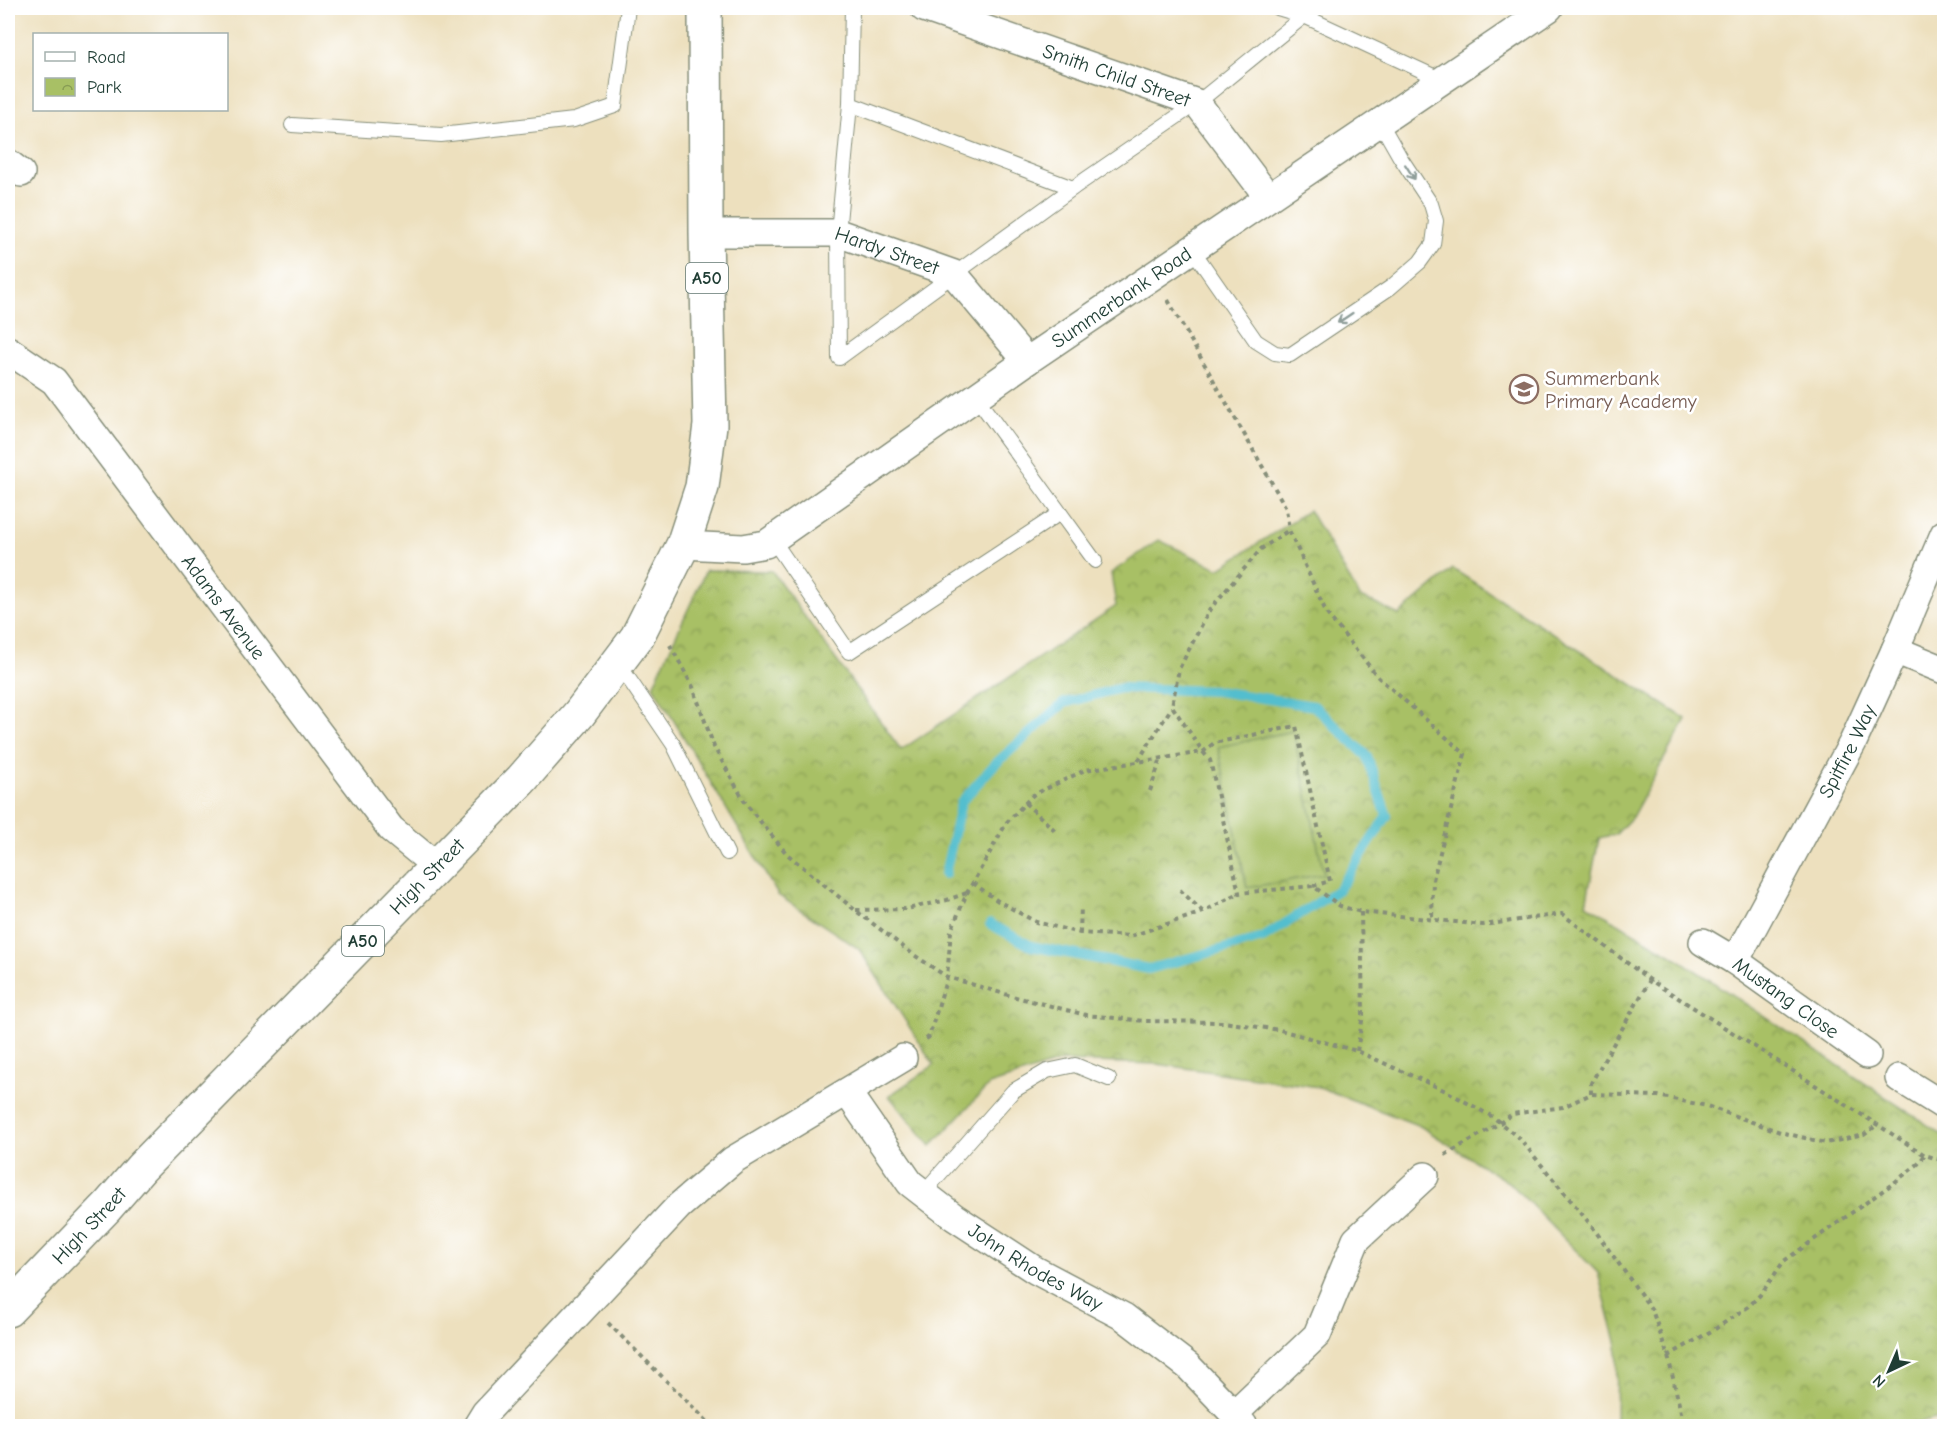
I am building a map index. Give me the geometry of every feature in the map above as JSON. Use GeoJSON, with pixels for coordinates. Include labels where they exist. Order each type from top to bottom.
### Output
{"type":"FeatureCollection","features":[{"type":"Feature","properties":{"kind":"main road","name":"A50"},"geometry":{"type":"LineString","coordinates":[[683,545],[702,487],[710,425],[705,8]]}},
{"type":"Feature","properties":{"kind":"main road","name":"High Street"},"geometry":{"type":"LineString","coordinates":[[8,1310],[107,1207],[141,1168],[522,779],[579,714],[637,637],[683,545]]}},
{"type":"Feature","properties":{"kind":"street","name":"Smith Child Street"},"geometry":{"type":"LineString","coordinates":[[924,8],[1197,103],[1268,197]]}},
{"type":"Feature","properties":{"kind":"street","name":"Summerbank Road"},"geometry":{"type":"LineString","coordinates":[[683,545],[743,548],[766,544],[773,540],[1027,361],[1549,8]]}},
{"type":"Feature","properties":{"kind":"street","name":"Hardy Street"},"geometry":{"type":"LineString","coordinates":[[706,233],[838,232],[954,274],[1027,361]]}},
{"type":"Feature","properties":{"kind":"street","name":"Adams Avenue"},"geometry":{"type":"LineString","coordinates":[[8,350],[54,381],[392,829],[436,866]]}},
{"type":"Feature","properties":{"kind":"street","name":"Spitfire Way"},"geometry":{"type":"LineString","coordinates":[[1736,961],[1853,742],[1944,534]]}},
{"type":"Feature","properties":{"kind":"street"},"geometry":{"type":"LineString","coordinates":[[1895,650],[1944,670]]}},
{"type":"Feature","properties":{"kind":"street","name":"Mustang Close"},"geometry":{"type":"LineString","coordinates":[[1703,942],[1736,961],[1867,1055]]}},
{"type":"Feature","properties":{"kind":"street"},"geometry":{"type":"LineString","coordinates":[[477,1426],[485,1413],[679,1206],[733,1160],[903,1058]]}},
{"type":"Feature","properties":{"kind":"street"},"geometry":{"type":"LineString","coordinates":[[1899,1078],[1944,1106]]}},
{"type":"Feature","properties":{"kind":"street","name":"John Rhodes Way"},"geometry":{"type":"LineString","coordinates":[[847,1092],[910,1183],[954,1217],[1035,1270],[1124,1317],[1188,1366],[1239,1420]]}},
{"type":"Feature","properties":{"kind":"street"},"geometry":{"type":"LineString","coordinates":[[1239,1420],[1317,1335],[1356,1240],[1425,1176]]}},
{"type":"Feature","properties":{"kind":"lane"},"geometry":{"type":"LineString","coordinates":[[292,125],[441,135],[574,120],[615,106],[628,8]]}},
{"type":"Feature","properties":{"kind":"lane"},"geometry":{"type":"LineString","coordinates":[[852,8],[850,104],[838,232],[839,358],[1073,188],[1197,103],[1304,16]]}},
{"type":"Feature","properties":{"kind":"lane"},"geometry":{"type":"LineString","coordinates":[[1278,8],[1304,16],[1442,80]]}},
{"type":"Feature","properties":{"kind":"lane"},"geometry":{"type":"LineString","coordinates":[[850,104],[1073,188]]}},
{"type":"Feature","properties":{"kind":"lane"},"geometry":{"type":"LineString","coordinates":[[1192,249],[1256,341],[1275,353],[1290,355],[1309,343],[1391,287],[1420,262],[1433,244],[1436,221],[1431,204],[1380,122]]}},
{"type":"Feature","properties":{"kind":"lane"},"geometry":{"type":"LineString","coordinates":[[976,397],[1095,561]]}},
{"type":"Feature","properties":{"kind":"lane"},"geometry":{"type":"LineString","coordinates":[[773,540],[849,652],[1060,513]]}},
{"type":"Feature","properties":{"kind":"lane"},"geometry":{"type":"LineString","coordinates":[[618,663],[673,744],[727,853]]}},
{"type":"Feature","properties":{"kind":"lane"},"geometry":{"type":"LineString","coordinates":[[923,1193],[1013,1091],[1047,1071],[1075,1065],[1110,1079]]}},
{"type":"Feature","properties":{"kind":"path"},"geometry":{"type":"LineString","coordinates":[[1154,275],[1286,508],[1289,530],[1327,614],[1378,677],[1465,754],[1433,880],[1432,920]]}},
{"type":"Feature","properties":{"kind":"path"},"geometry":{"type":"LineString","coordinates":[[1137,762],[1172,706],[1179,669],[1210,609],[1261,549],[1289,530]]}},
{"type":"Feature","properties":{"kind":"path"},"geometry":{"type":"LineString","coordinates":[[651,609],[693,687],[714,747],[746,804],[787,854],[855,910],[947,977],[1086,1015],[1145,1021],[1223,1022],[1280,1030],[1357,1051],[1446,1090],[1493,1117],[1520,1139],[1598,1234],[1652,1311],[1668,1356],[1684,1426]]}},
{"type":"Feature","properties":{"kind":"path"},"geometry":{"type":"LineString","coordinates":[[1172,706],[1210,760],[1239,893]]}},
{"type":"Feature","properties":{"kind":"path"},"geometry":{"type":"LineString","coordinates":[[903,1058],[929,1037],[947,977],[951,932],[967,893],[1007,822],[1033,795],[1085,770],[1203,752],[1214,744],[1296,726],[1330,881],[1313,886],[1239,893],[1203,912],[1131,936],[1080,933],[1036,922],[998,901],[973,883]]}},
{"type":"Feature","properties":{"kind":"path"},"geometry":{"type":"LineString","coordinates":[[1150,791],[1161,758]]}},
{"type":"Feature","properties":{"kind":"path"},"geometry":{"type":"LineString","coordinates":[[1025,803],[1058,833]]}},
{"type":"Feature","properties":{"kind":"path"},"geometry":{"type":"LineString","coordinates":[[1313,886],[1340,906],[1361,912],[1432,920],[1483,925],[1562,914],[1650,980],[1925,1155],[1944,1161]]}},
{"type":"Feature","properties":{"kind":"path"},"geometry":{"type":"LineString","coordinates":[[1180,890],[1203,912]]}},
{"type":"Feature","properties":{"kind":"path"},"geometry":{"type":"LineString","coordinates":[[855,910],[906,909],[967,893]]}},
{"type":"Feature","properties":{"kind":"path"},"geometry":{"type":"LineString","coordinates":[[1080,933],[1081,907]]}},
{"type":"Feature","properties":{"kind":"path"},"geometry":{"type":"LineString","coordinates":[[1357,1051],[1363,1015],[1361,912]]}},
{"type":"Feature","properties":{"kind":"path"},"geometry":{"type":"LineString","coordinates":[[1591,1094],[1591,1083],[1650,980]]}},
{"type":"Feature","properties":{"kind":"path"},"geometry":{"type":"LineString","coordinates":[[1425,1176],[1433,1162],[1512,1114],[1563,1107],[1591,1094],[1658,1096],[1707,1106],[1780,1132],[1826,1143],[1864,1135],[1877,1125]]}},
{"type":"Feature","properties":{"kind":"path"},"geometry":{"type":"LineString","coordinates":[[1668,1356],[1748,1307],[1761,1294],[1784,1261],[1895,1182],[1918,1164],[1925,1155]]}},
{"type":"Feature","properties":{"kind":"path"},"geometry":{"type":"LineString","coordinates":[[588,1304],[712,1426]]}},
{"type":"Feature","properties":{"kind":"green space"},"geometry":{"type":"Polygon","coordinates":[[[1309,510],[1360,597],[1399,615],[1453,569],[1686,719],[1632,817],[1616,834],[1599,838],[1586,904],[1675,957],[1944,1136],[1944,1417],[1908,1426],[1616,1426],[1617,1345],[1598,1273],[1511,1184],[1420,1126],[1319,1087],[1157,1064],[1062,1061],[989,1085],[931,1146],[889,1096],[934,1065],[859,949],[778,895],[653,686],[706,570],[772,571],[901,750],[1116,606],[1111,573],[1159,540],[1219,569],[1309,510]]]}},
{"type":"Feature","properties":{"kind":"green space"},"geometry":{"type":"Polygon","coordinates":[[[1293,731],[1324,874],[1247,888],[1218,747],[1293,731]]]}},
{"type":"Feature","properties":{"kind":"waterway"},"geometry":{"type":"LineString","coordinates":[[945,874],[961,802],[994,765],[1064,703],[1121,688],[1216,691],[1314,706],[1367,756],[1387,816],[1339,889],[1263,938],[1149,969],[1031,946],[990,924]]}},
{"type":"Feature","properties":{"kind":"place","name":"Summerbank Primary Academy"},"geometry":{"type":"Point","coordinates":[1524,389]}}]}
